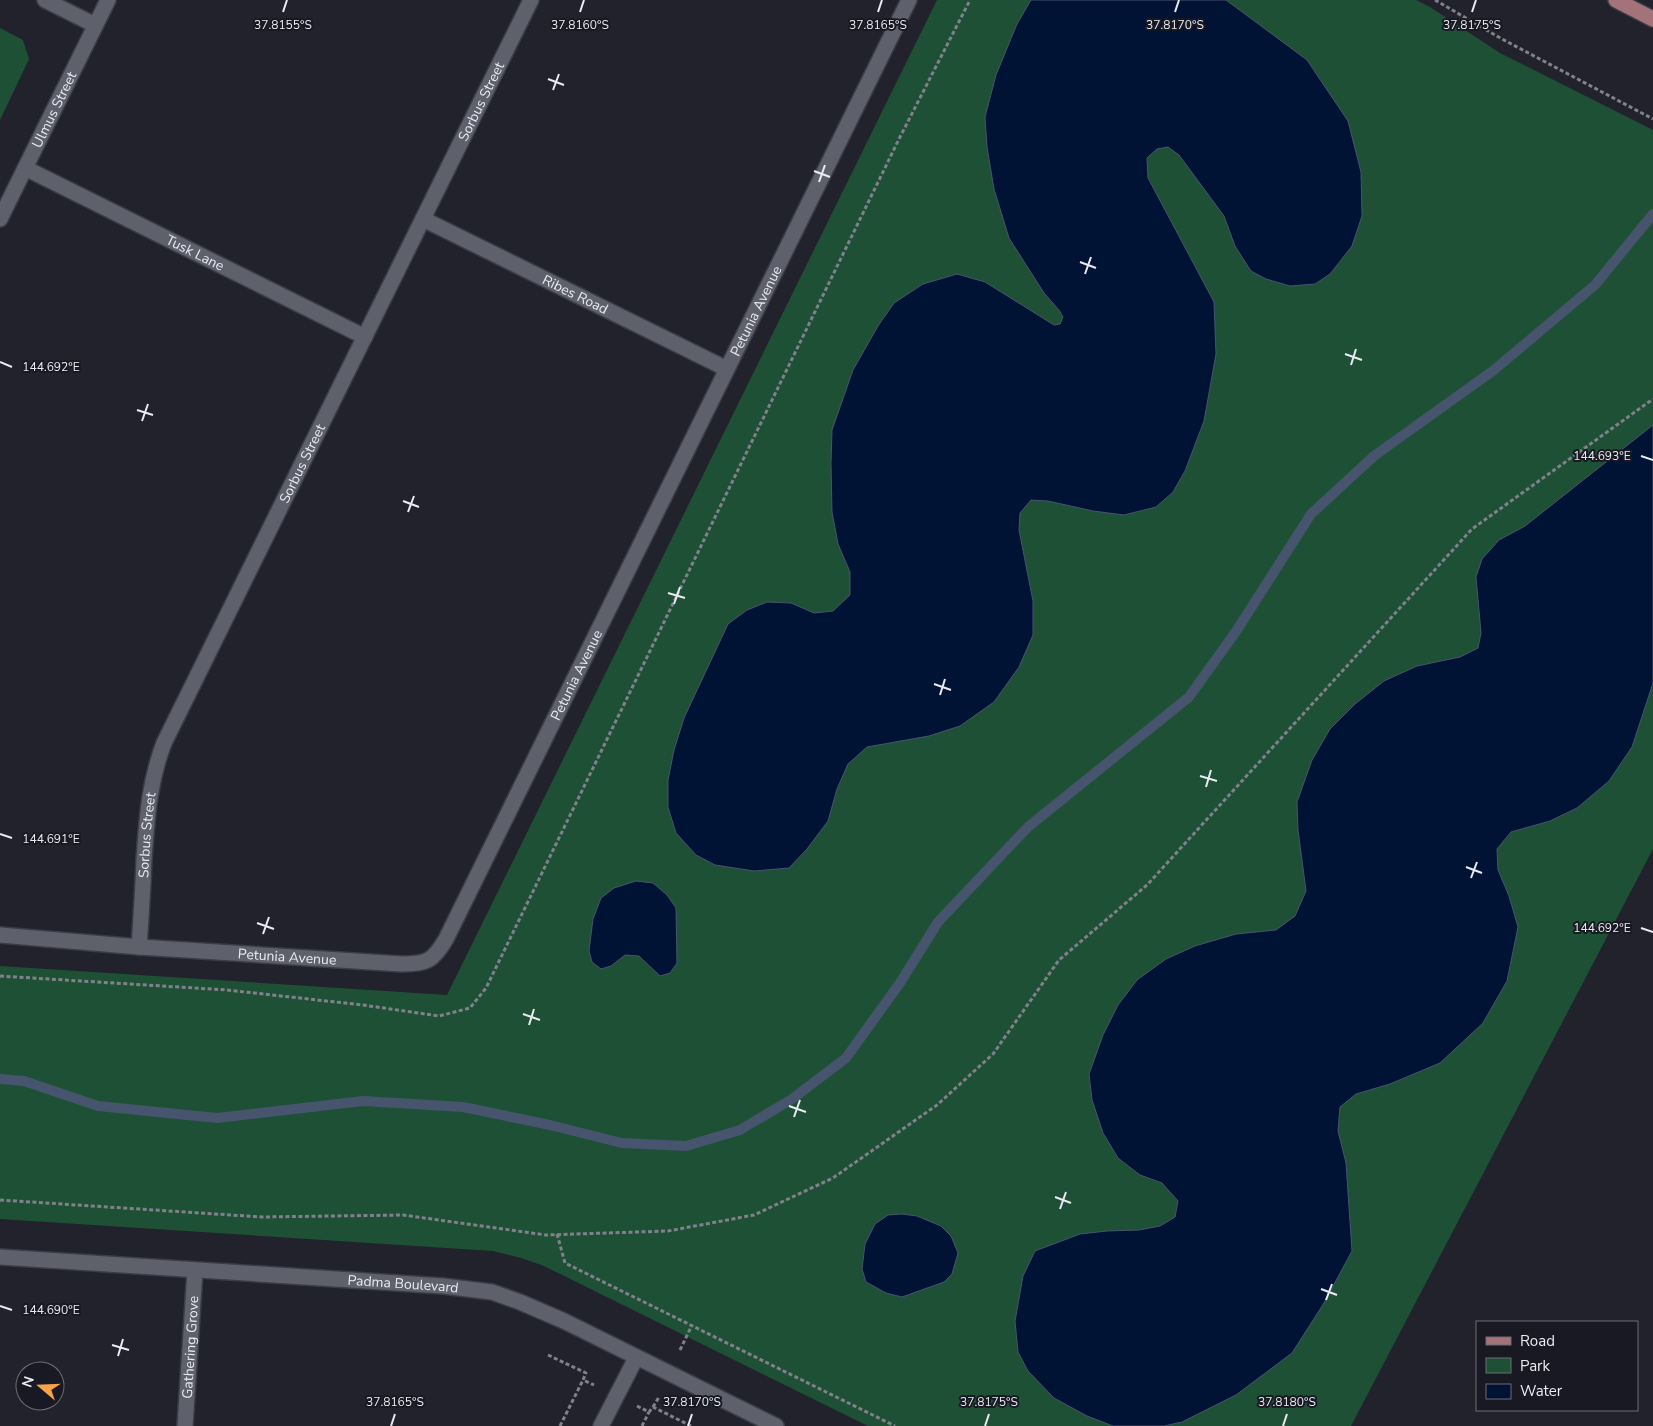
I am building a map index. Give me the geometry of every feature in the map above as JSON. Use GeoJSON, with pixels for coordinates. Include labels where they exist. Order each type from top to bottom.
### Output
{"type":"FeatureCollection","features":[{"type":"Feature","properties":{"kind":"main road"},"geometry":{"type":"LineString","coordinates":[[1616,0],[1653,19]]}},
{"type":"Feature","properties":{"kind":"street"},"geometry":{"type":"LineString","coordinates":[[45,0],[96,24]]}},
{"type":"Feature","properties":{"kind":"street","name":"Ulmus Street"},"geometry":{"type":"LineString","coordinates":[[0,219],[108,0]]}},
{"type":"Feature","properties":{"kind":"street","name":"Sorbus Street"},"geometry":{"type":"LineString","coordinates":[[140,947],[147,810],[150,787],[164,743],[531,0]]}},
{"type":"Feature","properties":{"kind":"street","name":"Petunia Avenue"},"geometry":{"type":"LineString","coordinates":[[0,935],[140,947],[402,964],[420,964],[431,958],[446,939],[910,0]]}},
{"type":"Feature","properties":{"kind":"street","name":"Tusk Lane"},"geometry":{"type":"LineString","coordinates":[[25,168],[365,337]]}},
{"type":"Feature","properties":{"kind":"street","name":"Ribes Road"},"geometry":{"type":"LineString","coordinates":[[423,219],[727,369]]}},
{"type":"Feature","properties":{"kind":"street","name":"Padma Boulevard"},"geometry":{"type":"LineString","coordinates":[[0,1257],[443,1286],[492,1292],[564,1321],[776,1426]]}},
{"type":"Feature","properties":{"kind":"street","name":"Gathering Grove"},"geometry":{"type":"LineString","coordinates":[[186,1426],[195,1270]]}},
{"type":"Feature","properties":{"kind":"street"},"geometry":{"type":"LineString","coordinates":[[601,1426],[636,1358]]}},
{"type":"Feature","properties":{"kind":"path"},"geometry":{"type":"LineString","coordinates":[[1435,0],[1502,39],[1653,119]]}},
{"type":"Feature","properties":{"kind":"path"},"geometry":{"type":"LineString","coordinates":[[0,1200],[262,1217],[403,1215],[546,1235],[668,1231],[754,1215],[833,1178],[937,1105],[993,1054],[1059,960],[1147,885],[1472,529],[1653,399]]}},
{"type":"Feature","properties":{"kind":"path"},"geometry":{"type":"LineString","coordinates":[[557,1234],[565,1263],[895,1426]]}},
{"type":"Feature","properties":{"kind":"path"},"geometry":{"type":"LineString","coordinates":[[560,1426],[583,1380]]}},
{"type":"Feature","properties":{"kind":"path"},"geometry":{"type":"LineString","coordinates":[[642,1426],[649,1412]]}},
{"type":"Feature","properties":{"kind":"green space"},"geometry":{"type":"Polygon","coordinates":[[[937,0],[1416,0],[1430,7],[1500,53],[1653,130],[1653,849],[1351,1426],[868,1426],[544,1266],[493,1251],[0,1219],[0,966],[447,995],[937,0]]]}},
{"type":"Feature","properties":{"kind":"green space"},"geometry":{"type":"Polygon","coordinates":[[[0,28],[23,40],[29,59],[0,120],[0,28]]]}},
{"type":"Feature","properties":{"kind":"water"},"geometry":{"type":"Polygon","coordinates":[[[1031,0],[1226,0],[1307,60],[1348,121],[1361,172],[1362,216],[1352,246],[1330,274],[1315,284],[1290,286],[1266,279],[1251,271],[1235,246],[1224,216],[1179,155],[1168,147],[1157,149],[1147,158],[1148,178],[1214,302],[1216,354],[1204,421],[1185,471],[1173,492],[1156,507],[1124,515],[1093,511],[1048,501],[1031,500],[1020,513],[1019,530],[1033,601],[1033,635],[1019,667],[994,702],[960,726],[929,736],[867,747],[848,764],[837,789],[828,821],[807,849],[789,868],[754,871],[715,865],[696,855],[676,833],[668,807],[668,780],[674,750],[684,718],[728,624],[747,610],[767,602],[791,603],[814,613],[833,611],[850,595],[850,572],[838,544],[832,512],[832,430],[853,370],[878,326],[894,303],[923,284],[957,274],[985,282],[1054,325],[1060,324],[1063,317],[1044,293],[1009,238],[994,189],[987,147],[985,117],[996,75],[1017,24],[1031,0]]]}},
{"type":"Feature","properties":{"kind":"water"},"geometry":{"type":"Polygon","coordinates":[[[1653,425],[1653,683],[1632,747],[1609,781],[1577,808],[1550,821],[1511,832],[1497,849],[1498,870],[1509,896],[1518,927],[1507,981],[1483,1023],[1440,1063],[1390,1084],[1356,1094],[1340,1107],[1338,1131],[1346,1163],[1352,1251],[1324,1303],[1292,1353],[1236,1395],[1182,1422],[1164,1426],[1113,1426],[1087,1416],[1054,1398],[1028,1371],[1018,1352],[1015,1321],[1023,1276],[1035,1251],[1080,1234],[1139,1230],[1160,1226],[1175,1217],[1178,1201],[1162,1183],[1140,1175],[1118,1158],[1103,1133],[1092,1100],[1089,1074],[1103,1035],[1118,1005],[1137,980],[1166,959],[1195,946],[1236,934],[1276,930],[1295,916],[1306,891],[1298,830],[1297,802],[1312,760],[1330,729],[1355,704],[1384,681],[1417,666],[1460,657],[1478,648],[1481,633],[1476,577],[1482,559],[1499,540],[1525,526],[1653,425]]]}},
{"type":"Feature","properties":{"kind":"water"},"geometry":{"type":"Polygon","coordinates":[[[636,881],[653,883],[667,895],[676,908],[677,963],[670,973],[660,976],[639,956],[625,955],[611,966],[601,969],[592,962],[589,951],[593,919],[601,898],[614,888],[636,881]]]}},
{"type":"Feature","properties":{"kind":"water"},"geometry":{"type":"Polygon","coordinates":[[[888,1215],[917,1216],[941,1226],[951,1236],[958,1253],[952,1274],[944,1282],[902,1297],[886,1293],[866,1282],[862,1269],[865,1244],[875,1224],[888,1215]]]}},
{"type":"Feature","properties":{"kind":"waterway"},"geometry":{"type":"LineString","coordinates":[[0,1079],[24,1081],[98,1106],[217,1118],[363,1101],[463,1107],[550,1125],[622,1143],[686,1146],[740,1130],[792,1099],[846,1058],[900,983],[938,922],[1028,827],[1189,697],[1237,630],[1311,514],[1374,456],[1494,370],[1595,285],[1653,214]]}}]}
